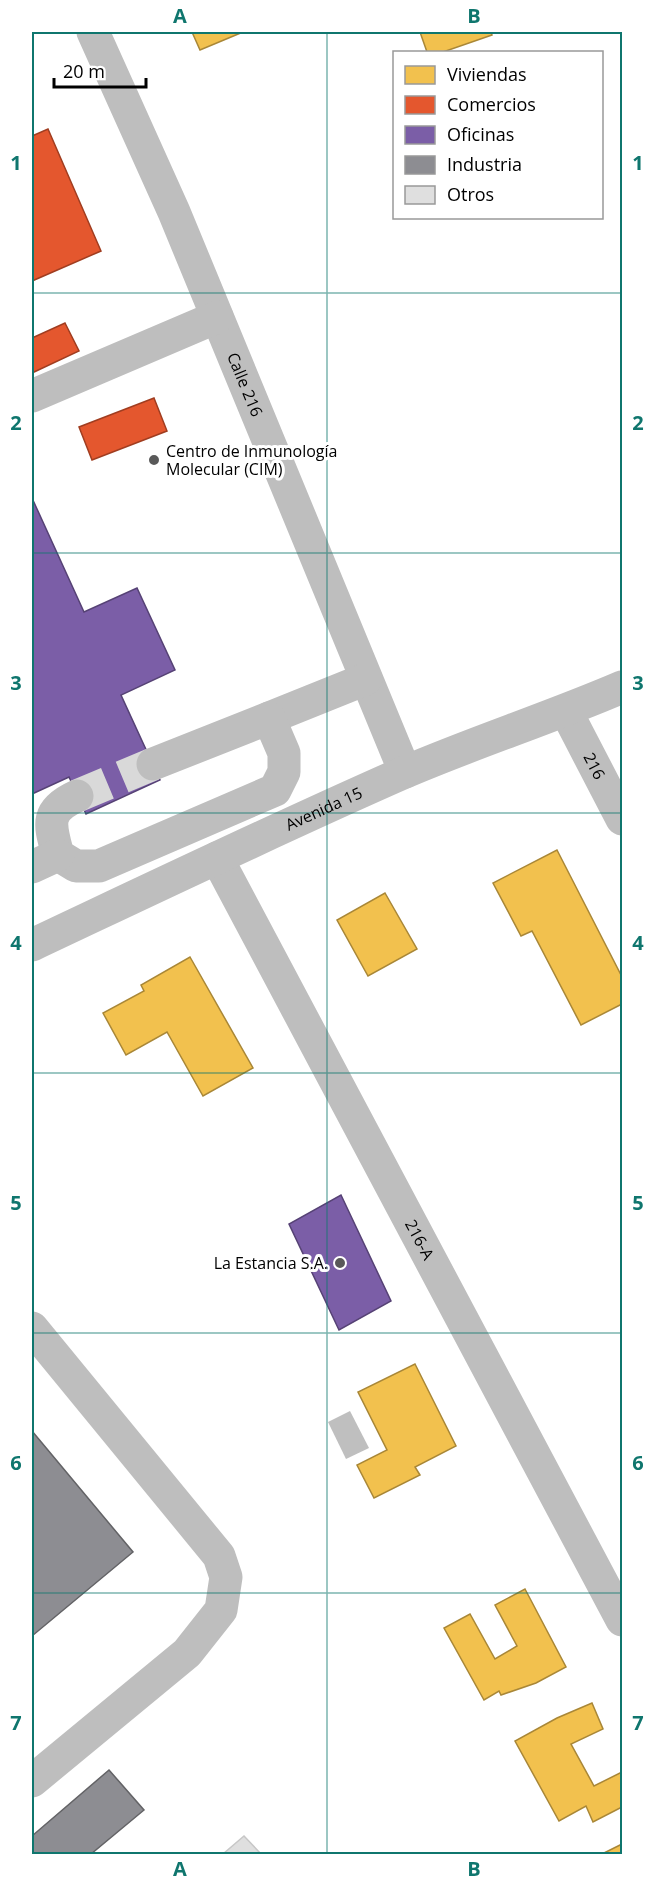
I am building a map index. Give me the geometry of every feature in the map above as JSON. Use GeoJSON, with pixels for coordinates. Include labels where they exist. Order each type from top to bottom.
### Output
{"type":"FeatureCollection","features":[{"type":"Feature","properties":{"kind":"street","name":"Calle 216"},"geometry":{"type":"LineString","coordinates":[[93,32],[174,212],[405,772]]}},
{"type":"Feature","properties":{"kind":"street"},"geometry":{"type":"LineString","coordinates":[[32,396],[217,317]]}},
{"type":"Feature","properties":{"kind":"street"},"geometry":{"type":"LineString","coordinates":[[153,764],[366,679]]}},
{"type":"Feature","properties":{"kind":"street","name":"Avenida 15"},"geometry":{"type":"LineString","coordinates":[[32,945],[405,772],[566,711],[622,687]]}},
{"type":"Feature","properties":{"kind":"street","name":"216"},"geometry":{"type":"LineString","coordinates":[[566,711],[622,819]]}},
{"type":"Feature","properties":{"kind":"street"},"geometry":{"type":"LineString","coordinates":[[77,796],[62,803],[52,815],[45,861],[76,866],[99,866],[275,790],[284,772],[284,753],[269,718]]}},
{"type":"Feature","properties":{"kind":"street","name":"216-A"},"geometry":{"type":"LineString","coordinates":[[217,858],[622,1620]]}},
{"type":"Feature","properties":{"kind":"street"},"geometry":{"type":"LineString","coordinates":[[32,1328],[219,1556],[226,1577],[221,1610],[187,1653],[32,1781]]}},
{"type":"Feature","properties":{"kind":"shaded area"},"geometry":{"type":"Polygon","coordinates":[[[350,1411],[369,1448],[346,1459],[328,1422],[350,1411]]]}},
{"type":"Feature","properties":{"kind":"building: Viviendas"},"geometry":{"type":"Polygon","coordinates":[[[192,32],[243,32],[200,50],[192,32]]]}},
{"type":"Feature","properties":{"kind":"building: Viviendas"},"geometry":{"type":"Polygon","coordinates":[[[420,32],[491,32],[492,35],[446,51],[427,51],[420,32]]]}},
{"type":"Feature","properties":{"kind":"building: Viviendas"},"geometry":{"type":"Polygon","coordinates":[[[557,850],[622,977],[622,1004],[581,1025],[532,931],[521,936],[493,883],[557,850]]]}},
{"type":"Feature","properties":{"kind":"building: Viviendas"},"geometry":{"type":"Polygon","coordinates":[[[385,893],[417,949],[368,976],[337,920],[385,893]]]}},
{"type":"Feature","properties":{"kind":"building: Viviendas"},"geometry":{"type":"Polygon","coordinates":[[[190,957],[253,1068],[203,1096],[167,1032],[126,1055],[103,1013],[144,991],[141,985],[190,957]]]}},
{"type":"Feature","properties":{"kind":"building: Viviendas"},"geometry":{"type":"Polygon","coordinates":[[[415,1364],[456,1446],[415,1467],[420,1475],[374,1498],[357,1465],[387,1450],[358,1392],[415,1364]]]}},
{"type":"Feature","properties":{"kind":"building: Viviendas"},"geometry":{"type":"Polygon","coordinates":[[[525,1589],[566,1667],[536,1683],[501,1695],[499,1691],[484,1700],[444,1628],[470,1614],[495,1659],[517,1646],[495,1605],[525,1589]]]}},
{"type":"Feature","properties":{"kind":"building: Viviendas"},"geometry":{"type":"Polygon","coordinates":[[[592,1703],[603,1729],[571,1744],[594,1786],[622,1772],[622,1807],[593,1822],[586,1806],[559,1821],[515,1741],[557,1718],[592,1703]]]}},
{"type":"Feature","properties":{"kind":"building: Viviendas"},"geometry":{"type":"Polygon","coordinates":[[[622,1844],[622,1854],[602,1854],[622,1844]]]}},
{"type":"Feature","properties":{"kind":"building: Comercios"},"geometry":{"type":"Polygon","coordinates":[[[48,129],[101,251],[32,281],[32,136],[48,129]]]}},
{"type":"Feature","properties":{"kind":"building: Comercios"},"geometry":{"type":"Polygon","coordinates":[[[65,323],[79,351],[32,373],[32,338],[65,323]]]}},
{"type":"Feature","properties":{"kind":"building: Comercios"},"geometry":{"type":"Polygon","coordinates":[[[154,398],[167,431],[92,460],[79,427],[154,398]]]}},
{"type":"Feature","properties":{"kind":"building: Oficinas"},"geometry":{"type":"Polygon","coordinates":[[[32,498],[84,612],[137,588],[175,670],[121,695],[160,780],[86,814],[69,777],[32,794],[32,498]]]}},
{"type":"Feature","properties":{"kind":"building: Oficinas","name":"La Estancia S.A."},"geometry":{"type":"Polygon","coordinates":[[[341,1195],[391,1301],[339,1330],[289,1224],[341,1195]]]}},
{"type":"Feature","properties":{"kind":"building: Industria"},"geometry":{"type":"Polygon","coordinates":[[[32,1431],[133,1552],[32,1636],[32,1431]]]}},
{"type":"Feature","properties":{"kind":"building: Industria"},"geometry":{"type":"Polygon","coordinates":[[[109,1770],[144,1810],[91,1854],[32,1854],[32,1836],[109,1770]]]}},
{"type":"Feature","properties":{"kind":"building: Otros"},"geometry":{"type":"Polygon","coordinates":[[[244,1836],[261,1854],[223,1854],[244,1836]]]}},
{"type":"Feature","properties":{"kind":"tunnel"},"geometry":{"type":"LineString","coordinates":[[77,796],[153,764]]}},
{"type":"Feature","properties":{"kind":"place","name":"Centro de Inmunología Molecular (CIM)"},"geometry":{"type":"Point","coordinates":[154,460]}},
{"type":"Feature","properties":{"kind":"place","name":"La Estancia S.A."},"geometry":{"type":"Point","coordinates":[340,1263]}}]}
